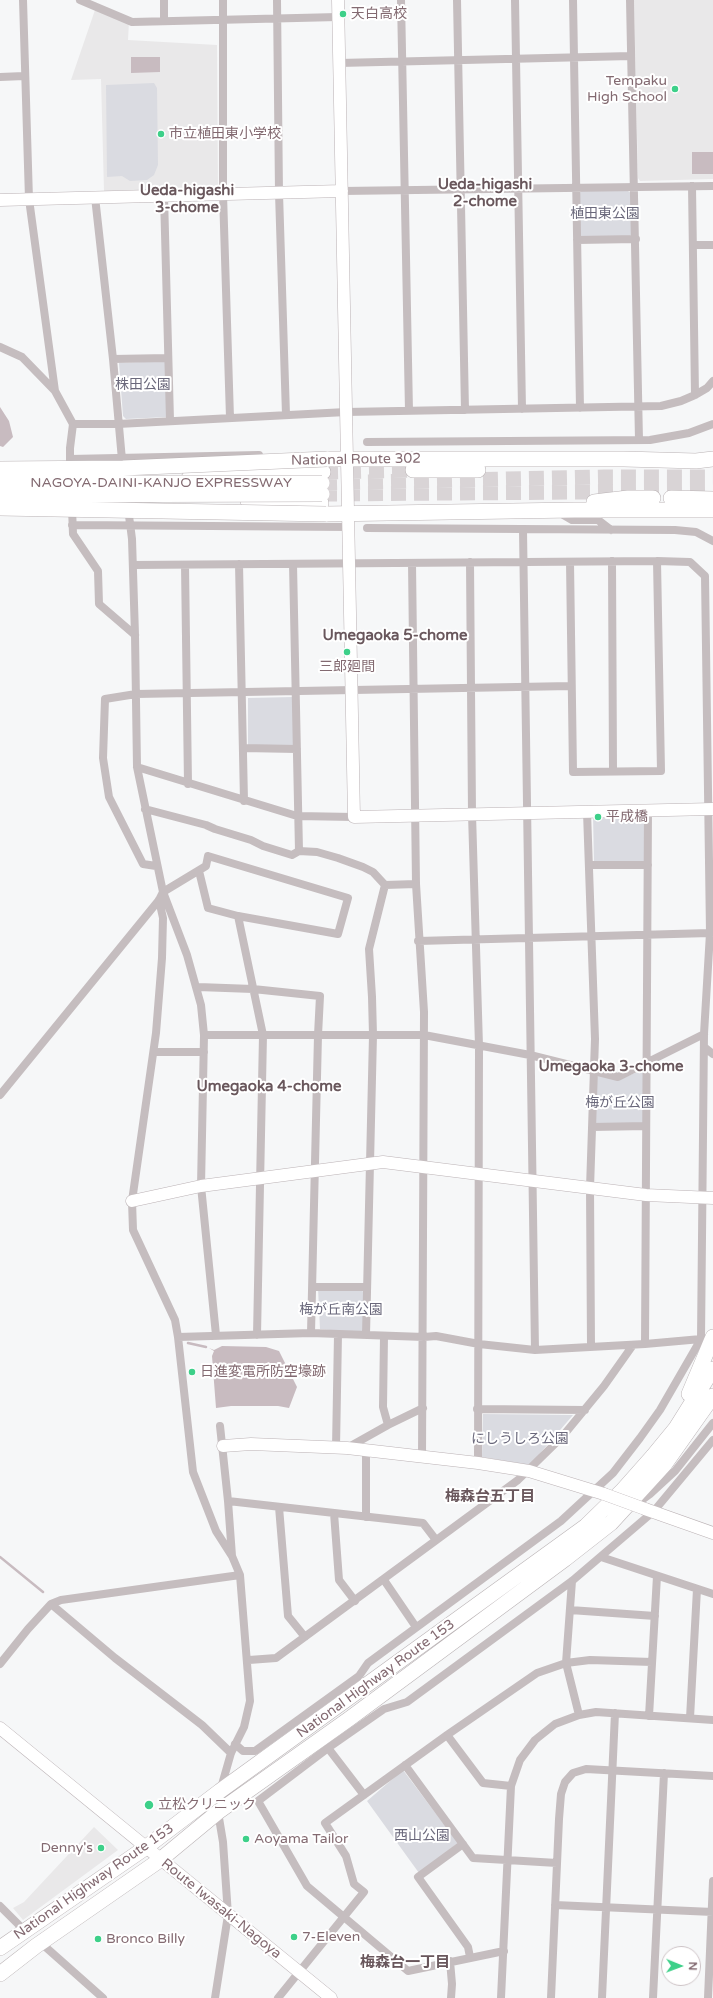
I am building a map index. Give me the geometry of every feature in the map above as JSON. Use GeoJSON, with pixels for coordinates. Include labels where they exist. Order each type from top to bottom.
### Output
{"type":"FeatureCollection","features":[{"type":"Feature","properties":{"kind":"highway","name":"National Route 302"},"geometry":{"type":"LineString","coordinates":[[0,508],[324,487],[347,456],[696,461],[713,459]]}},
{"type":"Feature","properties":{"kind":"highway"},"geometry":{"type":"LineString","coordinates":[[413,470],[534,469],[576,466],[598,459]]}},
{"type":"Feature","properties":{"kind":"highway"},"geometry":{"type":"LineString","coordinates":[[696,461],[713,463]]}},
{"type":"Feature","properties":{"kind":"highway","name":"National Route 302"},"geometry":{"type":"LineString","coordinates":[[0,469],[123,468],[324,487],[348,520],[556,510],[713,510]]}},
{"type":"Feature","properties":{"kind":"highway","name":"NAGOYA-DAINI-KANJO EXPRESSWAY"},"geometry":{"type":"LineString","coordinates":[[0,483],[138,483],[324,487]]}},
{"type":"Feature","properties":{"kind":"highway","name":"NAGOYA-DAINI-KANJO EXPRESSWAY"},"geometry":{"type":"LineString","coordinates":[[0,495],[148,496],[324,487]]}},
{"type":"Feature","properties":{"kind":"highway"},"geometry":{"type":"LineString","coordinates":[[414,502],[596,502],[628,498],[713,499]]}},
{"type":"Feature","properties":{"kind":"highway"},"geometry":{"type":"LineString","coordinates":[[676,1428],[707,1338]]}},
{"type":"Feature","properties":{"kind":"highway","name":"National Highway Route 153"},"geometry":{"type":"LineString","coordinates":[[0,1948],[145,1848],[339,1698],[586,1526],[622,1491],[676,1428],[713,1369]]}},
{"type":"Feature","properties":{"kind":"highway","name":"National Highway Route 153"},"geometry":{"type":"LineString","coordinates":[[0,1974],[41,1943],[160,1860],[218,1812],[355,1722],[611,1523],[665,1464],[713,1396]]}},
{"type":"Feature","properties":{"kind":"street"},"geometry":{"type":"LineString","coordinates":[[23,0],[24,76],[29,199],[55,391]]}},
{"type":"Feature","properties":{"kind":"street"},"geometry":{"type":"LineString","coordinates":[[80,0],[132,22],[338,17]]}},
{"type":"Feature","properties":{"kind":"street"},"geometry":{"type":"LineString","coordinates":[[164,0],[164,21]]}},
{"type":"Feature","properties":{"kind":"street"},"geometry":{"type":"LineString","coordinates":[[223,0],[223,194],[230,418]]}},
{"type":"Feature","properties":{"kind":"street"},"geometry":{"type":"LineString","coordinates":[[277,0],[279,193],[286,415]]}},
{"type":"Feature","properties":{"kind":"street"},"geometry":{"type":"LineString","coordinates":[[338,0],[354,817]]}},
{"type":"Feature","properties":{"kind":"street"},"geometry":{"type":"LineString","coordinates":[[401,0],[409,411]]}},
{"type":"Feature","properties":{"kind":"street"},"geometry":{"type":"LineString","coordinates":[[457,0],[465,410]]}},
{"type":"Feature","properties":{"kind":"street"},"geometry":{"type":"LineString","coordinates":[[515,0],[522,409]]}},
{"type":"Feature","properties":{"kind":"street"},"geometry":{"type":"LineString","coordinates":[[573,0],[580,408]]}},
{"type":"Feature","properties":{"kind":"street"},"geometry":{"type":"LineString","coordinates":[[630,0],[639,440]]}},
{"type":"Feature","properties":{"kind":"street"},"geometry":{"type":"LineString","coordinates":[[339,63],[631,56]]}},
{"type":"Feature","properties":{"kind":"street"},"geometry":{"type":"LineString","coordinates":[[0,77],[24,76]]}},
{"type":"Feature","properties":{"kind":"street"},"geometry":{"type":"LineString","coordinates":[[692,186],[695,395]]}},
{"type":"Feature","properties":{"kind":"street"},"geometry":{"type":"LineString","coordinates":[[0,200],[342,191],[713,186]]}},
{"type":"Feature","properties":{"kind":"street"},"geometry":{"type":"LineString","coordinates":[[164,196],[170,420]]}},
{"type":"Feature","properties":{"kind":"street"},"geometry":{"type":"LineString","coordinates":[[95,197],[113,359],[121,457],[130,525],[133,565],[136,767],[156,866],[163,892],[198,987],[204,1035],[201,1186],[216,1335]]}},
{"type":"Feature","properties":{"kind":"street"},"geometry":{"type":"LineString","coordinates":[[577,240],[636,240]]}},
{"type":"Feature","properties":{"kind":"street"},"geometry":{"type":"LineString","coordinates":[[693,245],[713,245]]}},
{"type":"Feature","properties":{"kind":"street"},"geometry":{"type":"LineString","coordinates":[[0,347],[22,356],[55,391],[73,424],[70,459],[73,534],[98,572],[99,604],[135,635]]}},
{"type":"Feature","properties":{"kind":"street"},"geometry":{"type":"LineString","coordinates":[[113,359],[168,358]]}},
{"type":"Feature","properties":{"kind":"street"},"geometry":{"type":"LineString","coordinates":[[73,424],[118,424],[170,420],[346,412],[661,406],[681,401],[695,395],[707,388],[713,381]]}},
{"type":"Feature","properties":{"kind":"street"},"geometry":{"type":"LineString","coordinates":[[367,442],[639,440],[688,433],[713,424]]}},
{"type":"Feature","properties":{"kind":"street"},"geometry":{"type":"LineString","coordinates":[[70,459],[121,457],[347,456]]}},
{"type":"Feature","properties":{"kind":"street"},"geometry":{"type":"LineString","coordinates":[[556,510],[572,520],[598,520],[612,530]]}},
{"type":"Feature","properties":{"kind":"street"},"geometry":{"type":"LineString","coordinates":[[72,525],[348,520]]}},
{"type":"Feature","properties":{"kind":"street"},"geometry":{"type":"LineString","coordinates":[[367,528],[675,530],[696,532],[713,541]]}},
{"type":"Feature","properties":{"kind":"street"},"geometry":{"type":"LineString","coordinates":[[522,530],[535,1350]]}},
{"type":"Feature","properties":{"kind":"street"},"geometry":{"type":"LineString","coordinates":[[612,561],[613,771]]}},
{"type":"Feature","properties":{"kind":"street"},"geometry":{"type":"LineString","coordinates":[[133,565],[657,561],[690,562],[705,576],[711,809],[710,933],[704,1034],[708,1197],[707,1338],[660,1410],[599,1493],[368,1662],[359,1676],[339,1698],[255,1752],[243,1751],[235,1744]]}},
{"type":"Feature","properties":{"kind":"street"},"geometry":{"type":"LineString","coordinates":[[570,562],[573,772],[661,771],[657,561]]}},
{"type":"Feature","properties":{"kind":"street"},"geometry":{"type":"LineString","coordinates":[[470,562],[472,814],[479,1046],[480,1174],[477,1409],[478,1463]]}},
{"type":"Feature","properties":{"kind":"street"},"geometry":{"type":"LineString","coordinates":[[412,563],[416,884],[424,1035],[424,1337],[422,1458]]}},
{"type":"Feature","properties":{"kind":"street"},"geometry":{"type":"LineString","coordinates":[[239,564],[244,801]]}},
{"type":"Feature","properties":{"kind":"street"},"geometry":{"type":"LineString","coordinates":[[293,564],[297,816],[299,851]]}},
{"type":"Feature","properties":{"kind":"street"},"geometry":{"type":"LineString","coordinates":[[185,565],[188,693],[188,784]]}},
{"type":"Feature","properties":{"kind":"street"},"geometry":{"type":"LineString","coordinates":[[156,866],[143,864],[109,797],[103,758],[105,699],[136,694],[571,686]]}},
{"type":"Feature","properties":{"kind":"street"},"geometry":{"type":"LineString","coordinates":[[243,748],[297,749]]}},
{"type":"Feature","properties":{"kind":"street"},"geometry":{"type":"LineString","coordinates":[[136,767],[297,816],[354,817],[711,809]]}},
{"type":"Feature","properties":{"kind":"street"},"geometry":{"type":"LineString","coordinates":[[145,809],[206,825],[292,855],[299,851],[317,852],[363,867],[372,872],[385,885],[416,884]]}},
{"type":"Feature","properties":{"kind":"street"},"geometry":{"type":"LineString","coordinates":[[646,1344],[648,810]]}},
{"type":"Feature","properties":{"kind":"street"},"geometry":{"type":"LineString","coordinates":[[587,812],[595,1039],[590,1188],[591,1347]]}},
{"type":"Feature","properties":{"kind":"street"},"geometry":{"type":"LineString","coordinates":[[0,1095],[159,900],[163,892],[206,866],[208,856],[348,898],[338,934],[238,916],[208,908],[198,871]]}},
{"type":"Feature","properties":{"kind":"street"},"geometry":{"type":"LineString","coordinates":[[589,865],[648,864]]}},
{"type":"Feature","properties":{"kind":"street"},"geometry":{"type":"LineString","coordinates":[[366,1336],[373,1035],[369,948],[385,885]]}},
{"type":"Feature","properties":{"kind":"street"},"geometry":{"type":"LineString","coordinates":[[159,900],[163,918],[162,958],[154,1052],[132,1201],[133,1230],[175,1320],[193,1472],[216,1531],[232,1556],[240,1575],[248,1660],[250,1701],[244,1727],[231,1753],[220,1791]]}},
{"type":"Feature","properties":{"kind":"street"},"geometry":{"type":"LineString","coordinates":[[238,916],[263,1035],[257,1335]]}},
{"type":"Feature","properties":{"kind":"street"},"geometry":{"type":"LineString","coordinates":[[418,941],[710,933]]}},
{"type":"Feature","properties":{"kind":"street"},"geometry":{"type":"LineString","coordinates":[[198,987],[254,989],[320,996],[312,1333]]}},
{"type":"Feature","properties":{"kind":"street"},"geometry":{"type":"LineString","coordinates":[[204,1035],[424,1035],[530,1055],[618,1077],[647,1061],[704,1034]]}},
{"type":"Feature","properties":{"kind":"street"},"geometry":{"type":"LineString","coordinates":[[704,1047],[713,1054]]}},
{"type":"Feature","properties":{"kind":"street"},"geometry":{"type":"LineString","coordinates":[[154,1052],[204,1052]]}},
{"type":"Feature","properties":{"kind":"street"},"geometry":{"type":"LineString","coordinates":[[592,1127],[646,1126]]}},
{"type":"Feature","properties":{"kind":"street"},"geometry":{"type":"LineString","coordinates":[[132,1201],[201,1186],[383,1162],[646,1196],[708,1197]]}},
{"type":"Feature","properties":{"kind":"street"},"geometry":{"type":"LineString","coordinates":[[313,1287],[367,1287]]}},
{"type":"Feature","properties":{"kind":"street"},"geometry":{"type":"LineString","coordinates":[[178,1337],[312,1333],[366,1336],[436,1336],[479,1344],[535,1350],[633,1345],[707,1338]]}},
{"type":"Feature","properties":{"kind":"street"},"geometry":{"type":"LineString","coordinates":[[338,1334],[341,1448]]}},
{"type":"Feature","properties":{"kind":"street"},"geometry":{"type":"LineString","coordinates":[[384,1336],[383,1407],[388,1425]]}},
{"type":"Feature","properties":{"kind":"street"},"geometry":{"type":"LineString","coordinates":[[248,1660],[276,1658],[384,1580],[529,1471],[562,1437],[585,1410],[633,1345]]}},
{"type":"Feature","properties":{"kind":"street"},"geometry":{"type":"LineString","coordinates":[[341,1448],[423,1408]]}},
{"type":"Feature","properties":{"kind":"street"},"geometry":{"type":"LineString","coordinates":[[477,1409],[585,1410]]}},
{"type":"Feature","properties":{"kind":"street"},"geometry":{"type":"LineString","coordinates":[[611,1523],[650,1494],[675,1471],[713,1424]]}},
{"type":"Feature","properties":{"kind":"street"},"geometry":{"type":"LineString","coordinates":[[220,1426],[232,1556]]}},
{"type":"Feature","properties":{"kind":"street"},"geometry":{"type":"LineString","coordinates":[[504,1951],[450,1961],[408,1971],[307,1886],[258,1801],[328,1748],[355,1722],[384,1709],[407,1702],[572,1581],[601,1557],[649,1510],[713,1440]]}},
{"type":"Feature","properties":{"kind":"street"},"geometry":{"type":"LineString","coordinates":[[223,1446],[250,1444],[341,1448],[478,1463],[529,1471],[599,1493],[713,1533]]}},
{"type":"Feature","properties":{"kind":"street"},"geometry":{"type":"LineString","coordinates":[[366,1451],[366,1517]]}},
{"type":"Feature","properties":{"kind":"street"},"geometry":{"type":"LineString","coordinates":[[228,1501],[423,1523],[436,1540]]}},
{"type":"Feature","properties":{"kind":"street"},"geometry":{"type":"LineString","coordinates":[[279,1507],[288,1616],[305,1637]]}},
{"type":"Feature","properties":{"kind":"street"},"geometry":{"type":"LineString","coordinates":[[334,1513],[339,1580],[355,1601]]}},
{"type":"Feature","properties":{"kind":"street"},"geometry":{"type":"LineString","coordinates":[[601,1557],[713,1594]]}},
{"type":"Feature","properties":{"kind":"street"},"geometry":{"type":"LineString","coordinates":[[0,1664],[28,1629],[51,1604],[61,1600],[240,1575]]}},
{"type":"Feature","properties":{"kind":"street"},"geometry":{"type":"LineString","coordinates":[[649,1716],[657,1576]]}},
{"type":"Feature","properties":{"kind":"street"},"geometry":{"type":"LineString","coordinates":[[384,1580],[416,1627]]}},
{"type":"Feature","properties":{"kind":"street"},"geometry":{"type":"LineString","coordinates":[[572,1581],[566,1663],[579,1715]]}},
{"type":"Feature","properties":{"kind":"street"},"geometry":{"type":"LineString","coordinates":[[690,1718],[697,1589]]}},
{"type":"Feature","properties":{"kind":"street"},"geometry":{"type":"LineString","coordinates":[[51,1604],[115,1658],[202,1726],[231,1753]]}},
{"type":"Feature","properties":{"kind":"street"},"geometry":{"type":"LineString","coordinates":[[570,1610],[655,1616]]}},
{"type":"Feature","properties":{"kind":"street"},"geometry":{"type":"LineString","coordinates":[[278,1998],[364,1892],[354,1884],[346,1856],[325,1823],[447,1735],[537,1673],[566,1663],[590,1660],[652,1662]]}},
{"type":"Feature","properties":{"kind":"street"},"geometry":{"type":"LineString","coordinates":[[501,1998],[511,1786],[520,1760],[535,1740],[555,1724],[579,1715],[596,1712],[713,1720]]}},
{"type":"Feature","properties":{"kind":"street"},"geometry":{"type":"LineString","coordinates":[[602,1998],[615,1713]]}},
{"type":"Feature","properties":{"kind":"street","name":"Route Iwasaki-Nagoya"},"geometry":{"type":"LineString","coordinates":[[0,1728],[145,1848],[331,1998]]}},
{"type":"Feature","properties":{"kind":"street"},"geometry":{"type":"LineString","coordinates":[[447,1735],[483,1783],[511,1786]]}},
{"type":"Feature","properties":{"kind":"street"},"geometry":{"type":"LineString","coordinates":[[328,1748],[364,1795]]}},
{"type":"Feature","properties":{"kind":"street"},"geometry":{"type":"LineString","coordinates":[[405,1765],[474,1858],[557,1863]]}},
{"type":"Feature","properties":{"kind":"street"},"geometry":{"type":"LineString","coordinates":[[551,1998],[559,1812],[561,1794],[565,1782],[573,1773],[586,1769],[713,1776]]}},
{"type":"Feature","properties":{"kind":"street"},"geometry":{"type":"LineString","coordinates":[[653,1998],[664,1774]]}},
{"type":"Feature","properties":{"kind":"street"},"geometry":{"type":"LineString","coordinates":[[215,1998],[228,1915],[223,1842],[218,1812]]}},
{"type":"Feature","properties":{"kind":"street"},"geometry":{"type":"LineString","coordinates":[[463,1844],[418,1877],[468,1947],[470,1957]]}},
{"type":"Feature","properties":{"kind":"street"},"geometry":{"type":"LineString","coordinates":[[708,1998],[713,1881]]}},
{"type":"Feature","properties":{"kind":"street"},"geometry":{"type":"LineString","coordinates":[[556,1905],[712,1912]]}},
{"type":"Feature","properties":{"kind":"street"},"geometry":{"type":"LineString","coordinates":[[0,1906],[25,1931]]}},
{"type":"Feature","properties":{"kind":"street"},"geometry":{"type":"LineString","coordinates":[[41,1943],[103,1998]]}},
{"type":"Feature","properties":{"kind":"street"},"geometry":{"type":"LineString","coordinates":[[450,1961],[452,1984],[451,1998]]}},
{"type":"Feature","properties":{"kind":"shaded area","name":"Tempaku High School"},"geometry":{"type":"Polygon","coordinates":[[[634,0],[713,0],[713,179],[640,181],[638,178],[634,0]]]}},
{"type":"Feature","properties":{"kind":"shaded area","name":"市立植田東小学校"},"geometry":{"type":"Polygon","coordinates":[[[95,10],[129,22],[128,40],[217,45],[218,189],[104,191],[101,79],[71,80],[95,10]]]}},
{"type":"Feature","properties":{"kind":"shaded area"},"geometry":{"type":"Polygon","coordinates":[[[131,57],[160,57],[160,72],[131,73],[131,57]]]}},
{"type":"Feature","properties":{"kind":"shaded area"},"geometry":{"type":"Polygon","coordinates":[[[692,152],[713,152],[713,174],[692,174],[692,152]]]}},
{"type":"Feature","properties":{"kind":"shaded area"},"geometry":{"type":"Polygon","coordinates":[[[0,407],[9,421],[13,437],[3,447],[0,446],[0,407]]]}},
{"type":"Feature","properties":{"kind":"shaded area"},"geometry":{"type":"Polygon","coordinates":[[[222,1346],[266,1347],[279,1351],[297,1387],[289,1408],[278,1406],[231,1406],[216,1408],[212,1356],[214,1351],[209,1348],[214,1350],[222,1346]]]}},
{"type":"Feature","properties":{"kind":"shaded area"},"geometry":{"type":"Polygon","coordinates":[[[94,1827],[118,1850],[23,1920],[13,1908],[24,1902],[94,1827]]]}},
{"type":"Feature","properties":{"kind":"green space"},"geometry":{"type":"Polygon","coordinates":[[[154,83],[157,88],[158,165],[154,175],[147,180],[130,181],[122,176],[107,177],[106,85],[154,83]]]}},
{"type":"Feature","properties":{"kind":"green space","name":"植田東公園"},"geometry":{"type":"Polygon","coordinates":[[[581,191],[628,191],[631,193],[632,234],[629,237],[582,238],[579,235],[579,194],[581,191]]]}},
{"type":"Feature","properties":{"kind":"green space","name":"株田公園"},"geometry":{"type":"Polygon","coordinates":[[[166,361],[167,417],[126,419],[123,416],[119,363],[166,361]]]}},
{"type":"Feature","properties":{"kind":"green space"},"geometry":{"type":"Polygon","coordinates":[[[293,697],[294,746],[248,746],[248,698],[293,697]]]}},
{"type":"Feature","properties":{"kind":"green space"},"geometry":{"type":"Polygon","coordinates":[[[646,814],[647,863],[594,863],[593,815],[646,814]]]}},
{"type":"Feature","properties":{"kind":"green space","name":"梅が丘公園"},"geometry":{"type":"Polygon","coordinates":[[[647,1068],[645,1125],[595,1126],[597,1077],[599,1075],[618,1080],[647,1068]]]}},
{"type":"Feature","properties":{"kind":"green space","name":"梅が丘南公園"},"geometry":{"type":"Polygon","coordinates":[[[318,1288],[361,1289],[364,1293],[363,1330],[359,1333],[320,1329],[318,1288]]]}},
{"type":"Feature","properties":{"kind":"green space","name":"にしうしろ公園"},"geometry":{"type":"Polygon","coordinates":[[[483,1414],[573,1415],[530,1465],[482,1457],[483,1414]]]}},
{"type":"Feature","properties":{"kind":"green space","name":"西山公園"},"geometry":{"type":"Polygon","coordinates":[[[403,1770],[458,1843],[419,1873],[367,1801],[403,1770]]]}},
{"type":"Feature","properties":{"kind":"waterway"},"geometry":{"type":"LineString","coordinates":[[188,1343],[206,1347]]}},
{"type":"Feature","properties":{"kind":"waterway"},"geometry":{"type":"LineString","coordinates":[[0,1557],[43,1592]]}},
{"type":"Feature","properties":{"kind":"tunnel"},"geometry":{"type":"LineString","coordinates":[[323,472],[413,470]]}},
{"type":"Feature","properties":{"kind":"tunnel"},"geometry":{"type":"LineString","coordinates":[[322,483],[604,477],[713,477]]}},
{"type":"Feature","properties":{"kind":"tunnel"},"geometry":{"type":"LineString","coordinates":[[322,494],[713,491]]}},
{"type":"Feature","properties":{"kind":"place","name":"天白高校"},"geometry":{"type":"Point","coordinates":[343,14]}},
{"type":"Feature","properties":{"kind":"place","name":"Tempaku High School"},"geometry":{"type":"Point","coordinates":[675,89]}},
{"type":"Feature","properties":{"kind":"place","name":"市立植田東小学校"},"geometry":{"type":"Point","coordinates":[161,134]}},
{"type":"Feature","properties":{"kind":"place","name":"三郎廻間"},"geometry":{"type":"Point","coordinates":[347,652]}},
{"type":"Feature","properties":{"kind":"place","name":"平成橋"},"geometry":{"type":"Point","coordinates":[598,817]}},
{"type":"Feature","properties":{"kind":"place","name":"日進変電所防空壕跡"},"geometry":{"type":"Point","coordinates":[192,1372]}},
{"type":"Feature","properties":{"kind":"place","name":"立松クリニック"},"geometry":{"type":"Point","coordinates":[149,1805]}},
{"type":"Feature","properties":{"kind":"place","name":"Aoyama Tailor"},"geometry":{"type":"Point","coordinates":[246,1839]}},
{"type":"Feature","properties":{"kind":"place","name":"Denny's"},"geometry":{"type":"Point","coordinates":[101,1848]}},
{"type":"Feature","properties":{"kind":"place","name":"7-Eleven"},"geometry":{"type":"Point","coordinates":[294,1937]}},
{"type":"Feature","properties":{"kind":"place","name":"Bronco Billy"},"geometry":{"type":"Point","coordinates":[98,1939]}},
{"type":"Feature","properties":{"kind":"district","name":"Ueda-higashi 2-chome"},"geometry":{"type":"Point","coordinates":[485,194]}},
{"type":"Feature","properties":{"kind":"district","name":"Ueda-higashi 3-chome"},"geometry":{"type":"Point","coordinates":[187,200]}},
{"type":"Feature","properties":{"kind":"district","name":"Umegaoka 5-chome"},"geometry":{"type":"Point","coordinates":[395,636]}},
{"type":"Feature","properties":{"kind":"district","name":"Umegaoka 3-chome"},"geometry":{"type":"Point","coordinates":[611,1067]}},
{"type":"Feature","properties":{"kind":"district","name":"Umegaoka 4-chome"},"geometry":{"type":"Point","coordinates":[269,1087]}},
{"type":"Feature","properties":{"kind":"district","name":"梅森台五丁目"},"geometry":{"type":"Point","coordinates":[490,1497]}},
{"type":"Feature","properties":{"kind":"district","name":"梅森台一丁目"},"geometry":{"type":"Point","coordinates":[405,1963]}}]}
